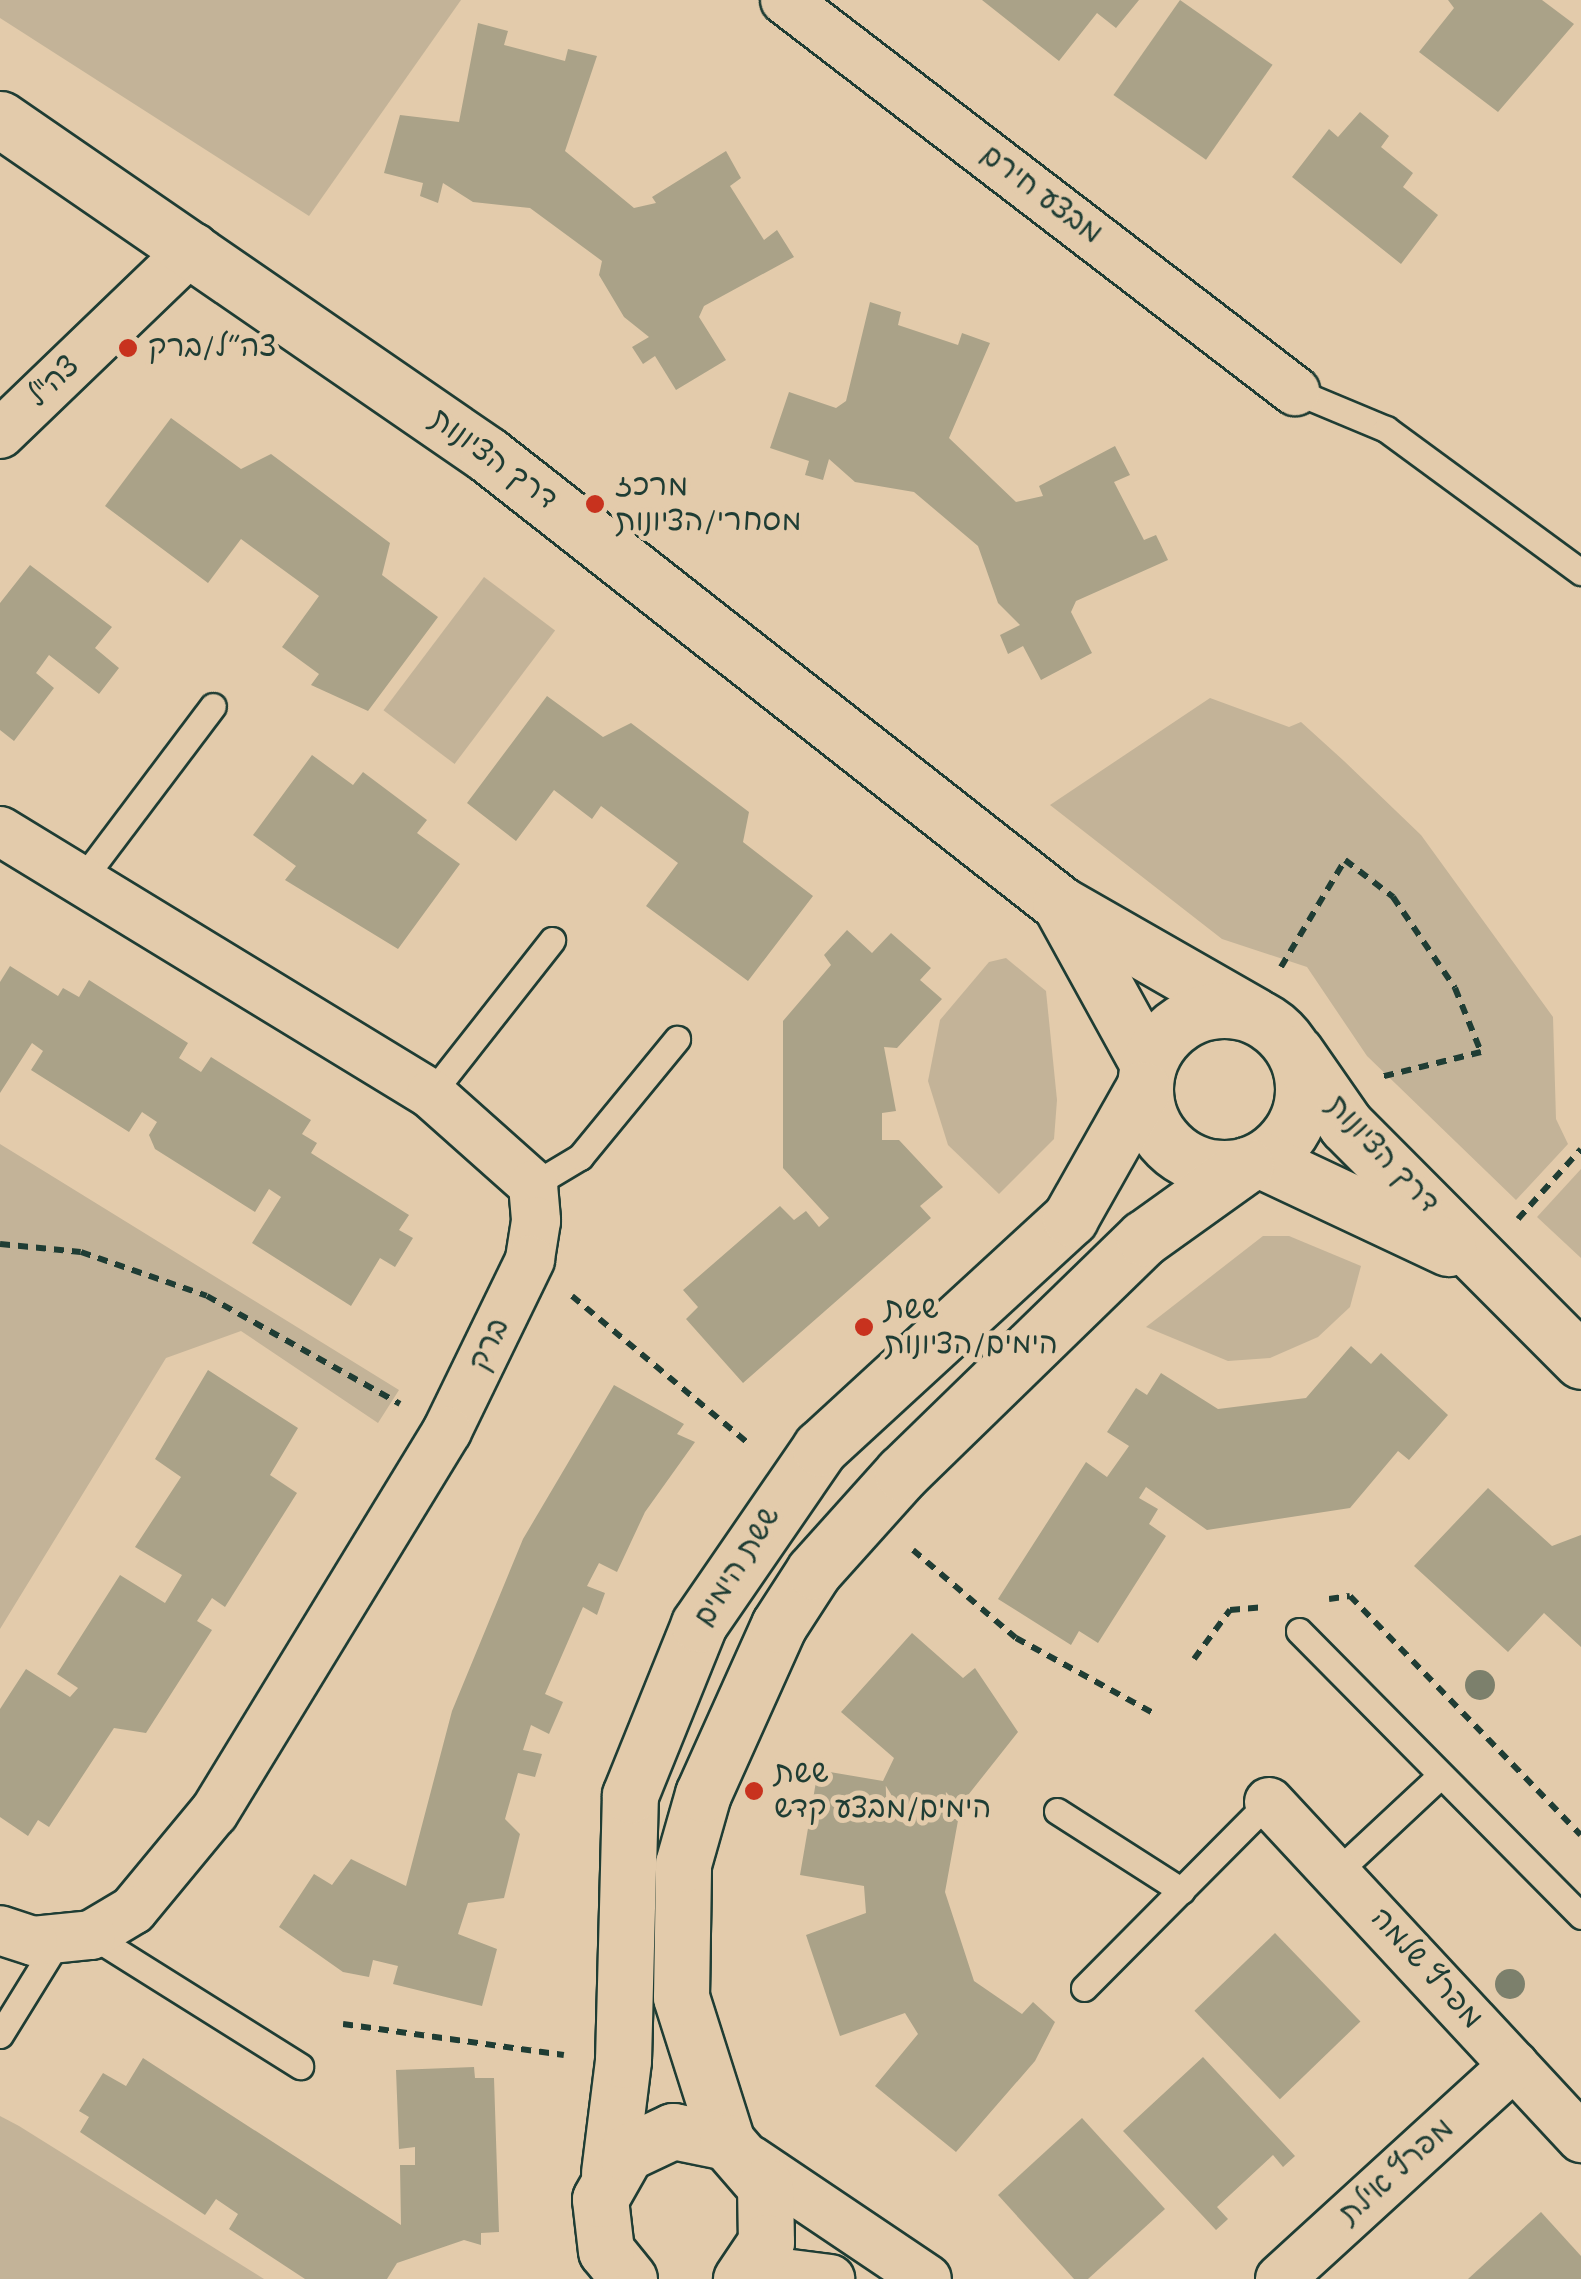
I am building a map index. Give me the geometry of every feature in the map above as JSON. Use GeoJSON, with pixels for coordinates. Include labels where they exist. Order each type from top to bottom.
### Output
{"type":"FeatureCollection","features":[{"type":"Feature","properties":{"kind":"street","name":"מבצע חירם"},"geometry":{"type":"LineString","coordinates":[[786,0],[1295,391]]}},
{"type":"Feature","properties":{"kind":"street","name":"דרך הציונות"},"geometry":{"type":"LineString","coordinates":[[0,119],[194,247],[684,601],[1060,904],[1273,1031],[1346,1126],[1472,1261],[1581,1361]]}},
{"type":"Feature","properties":{"kind":"street","name":"צה\"ל"},"geometry":{"type":"LineString","coordinates":[[0,434],[194,247]]}},
{"type":"Feature","properties":{"kind":"street"},"geometry":{"type":"LineString","coordinates":[[0,831],[430,1094],[533,1185]]}},
{"type":"Feature","properties":{"kind":"street","name":"דרך הציונות"},"geometry":{"type":"LineString","coordinates":[[1060,904],[1146,1076]]}},
{"type":"Feature","properties":{"kind":"street"},"geometry":{"type":"LineString","coordinates":[[830,2279],[746,2274],[770,2214],[738,2151],[681,1996],[683,1864],[703,1794],[779,1625],[814,1571],[902,1473],[1144,1238],[1253,1163],[1297,1120],[1304,1096],[1273,1031],[1202,1012],[1177,1024],[1146,1076],[1148,1114],[1177,1153],[1210,1166],[1253,1163]]}},
{"type":"Feature","properties":{"kind":"street","name":"ששת הימים"},"geometry":{"type":"LineString","coordinates":[[614,2270],[599,2226],[622,2060],[630,1796],[699,1624],[820,1448],[1070,1218],[1146,1076]]}},
{"type":"Feature","properties":{"kind":"street","name":"דרך הציונות"},"geometry":{"type":"LineString","coordinates":[[1253,1163],[1472,1261]]}},
{"type":"Feature","properties":{"kind":"street","name":"ברק"},"geometry":{"type":"LineString","coordinates":[[75,1936],[133,1910],[214,1812],[447,1430],[530,1260],[533,1185]]}},
{"type":"Feature","properties":{"kind":"street","name":"מפרץ שלמה"},"geometry":{"type":"LineString","coordinates":[[1269,1802],[1581,2138]]}},
{"type":"Feature","properties":{"kind":"street"},"geometry":{"type":"LineString","coordinates":[[0,1930],[75,1936]]}},
{"type":"Feature","properties":{"kind":"street","name":"מפרץ אילת"},"geometry":{"type":"LineString","coordinates":[[1280,2279],[1514,2065]]}},
{"type":"Feature","properties":{"kind":"street"},"geometry":{"type":"LineString","coordinates":[[609,2173],[648,2138],[673,2131],[738,2151],[927,2279]]}},
{"type":"Feature","properties":{"kind":"lane"},"geometry":{"type":"LineString","coordinates":[[1295,391],[1386,429],[1581,572]]}},
{"type":"Feature","properties":{"kind":"lane"},"geometry":{"type":"LineString","coordinates":[[82,881],[213,706]]}},
{"type":"Feature","properties":{"kind":"lane"},"geometry":{"type":"LineString","coordinates":[[430,1094],[552,940]]}},
{"type":"Feature","properties":{"kind":"lane"},"geometry":{"type":"LineString","coordinates":[[533,1185],[580,1158],[677,1040]]}},
{"type":"Feature","properties":{"kind":"lane"},"geometry":{"type":"LineString","coordinates":[[1299,1631],[1581,1916]]}},
{"type":"Feature","properties":{"kind":"lane"},"geometry":{"type":"LineString","coordinates":[[1337,1872],[1441,1775]]}},
{"type":"Feature","properties":{"kind":"lane"},"geometry":{"type":"LineString","coordinates":[[1084,1988],[1269,1802]]}},
{"type":"Feature","properties":{"kind":"lane"},"geometry":{"type":"LineString","coordinates":[[1057,1811],[1182,1890]]}},
{"type":"Feature","properties":{"kind":"lane"},"geometry":{"type":"LineString","coordinates":[[0,2035],[75,1936],[300,2066]]}},
{"type":"Feature","properties":{"kind":"path"},"geometry":{"type":"LineString","coordinates":[[1280,968],[1345,860],[1393,896],[1455,988],[1481,1052],[1361,1084]]}},
{"type":"Feature","properties":{"kind":"path"},"geometry":{"type":"LineString","coordinates":[[1518,1219],[1581,1149]]}},
{"type":"Feature","properties":{"kind":"path"},"geometry":{"type":"LineString","coordinates":[[0,1244],[81,1252],[207,1296],[400,1404]]}},
{"type":"Feature","properties":{"kind":"path"},"geometry":{"type":"LineString","coordinates":[[560,1286],[764,1457]]}},
{"type":"Feature","properties":{"kind":"path"},"geometry":{"type":"LineString","coordinates":[[897,1535],[1016,1638],[1153,1713]]}},
{"type":"Feature","properties":{"kind":"path"},"geometry":{"type":"LineString","coordinates":[[343,2024],[525,2055],[578,2054]]}},
{"type":"Feature","properties":{"kind":"shaded area"},"geometry":{"type":"Polygon","coordinates":[[[0,0],[461,0],[309,216],[0,18],[0,0]]]}},
{"type":"Feature","properties":{"kind":"shaded area"},"geometry":{"type":"Polygon","coordinates":[[[484,577],[555,631],[455,764],[383,710],[484,577]]]}},
{"type":"Feature","properties":{"kind":"shaded area"},"geometry":{"type":"Polygon","coordinates":[[[1210,698],[1289,727],[1301,722],[1344,761],[1421,835],[1553,1017],[1556,1119],[1568,1144],[1516,1200],[1367,1056],[1307,967],[1222,939],[1050,805],[1210,698]]]}},
{"type":"Feature","properties":{"kind":"shaded area"},"geometry":{"type":"Polygon","coordinates":[[[1006,958],[1046,991],[1057,1100],[1054,1139],[999,1194],[948,1145],[928,1081],[940,1020],[989,962],[1006,958]]]}},
{"type":"Feature","properties":{"kind":"shaded area"},"geometry":{"type":"Polygon","coordinates":[[[0,1144],[399,1390],[378,1423],[241,1331],[166,1358],[0,1629],[0,1144]]]}},
{"type":"Feature","properties":{"kind":"shaded area"},"geometry":{"type":"Polygon","coordinates":[[[1581,1169],[1581,1258],[1537,1217],[1581,1169]]]}},
{"type":"Feature","properties":{"kind":"shaded area"},"geometry":{"type":"Polygon","coordinates":[[[1263,1236],[1289,1236],[1361,1266],[1350,1307],[1318,1337],[1270,1358],[1228,1361],[1146,1327],[1263,1236]]]}},
{"type":"Feature","properties":{"kind":"shaded area"},"geometry":{"type":"Polygon","coordinates":[[[0,2116],[19,2126],[264,2279],[0,2279],[0,2116]]]}},
{"type":"Feature","properties":{"kind":"building"},"geometry":{"type":"Polygon","coordinates":[[[982,0],[1139,0],[1116,28],[1097,13],[1059,61],[982,0]]]}},
{"type":"Feature","properties":{"kind":"building"},"geometry":{"type":"Polygon","coordinates":[[[1180,0],[1273,65],[1206,160],[1113,95],[1180,0]]]}},
{"type":"Feature","properties":{"kind":"building"},"geometry":{"type":"Polygon","coordinates":[[[1448,0],[1542,0],[1574,24],[1498,112],[1419,52],[1454,8],[1448,0]]]}},
{"type":"Feature","properties":{"kind":"building"},"geometry":{"type":"Polygon","coordinates":[[[478,23],[508,31],[504,45],[565,61],[568,49],[597,56],[565,151],[634,208],[656,203],[652,197],[726,151],[741,178],[730,186],[764,240],[777,230],[794,257],[704,306],[699,317],[726,360],[676,390],[655,356],[643,364],[632,347],[649,337],[624,317],[599,275],[602,261],[530,208],[473,202],[443,183],[438,203],[420,196],[423,183],[384,173],[400,115],[459,122],[478,23]]]}},
{"type":"Feature","properties":{"kind":"building"},"geometry":{"type":"Polygon","coordinates":[[[1360,112],[1389,136],[1381,147],[1413,173],[1403,187],[1438,215],[1401,264],[1292,177],[1329,129],[1338,137],[1360,112]]]}},
{"type":"Feature","properties":{"kind":"building"},"geometry":{"type":"Polygon","coordinates":[[[870,302],[901,312],[898,325],[958,345],[962,333],[990,343],[949,438],[1016,502],[1043,496],[1039,486],[1115,446],[1130,475],[1114,482],[1144,540],[1156,535],[1168,560],[1076,601],[1071,612],[1092,653],[1041,680],[1023,646],[1008,654],[1000,635],[1020,625],[998,603],[978,546],[914,492],[855,482],[829,459],[823,480],[805,475],[809,461],[770,448],[789,392],[836,408],[846,401],[870,302]]]}},
{"type":"Feature","properties":{"kind":"building"},"geometry":{"type":"Polygon","coordinates":[[[171,418],[241,469],[271,454],[390,543],[382,575],[438,617],[368,711],[311,685],[319,674],[282,647],[319,596],[241,539],[208,583],[105,506],[171,418]]]}},
{"type":"Feature","properties":{"kind":"building"},"geometry":{"type":"Polygon","coordinates":[[[30,565],[112,627],[95,648],[119,668],[99,694],[49,655],[36,673],[54,688],[14,741],[0,730],[0,603],[30,565]]]}},
{"type":"Feature","properties":{"kind":"building"},"geometry":{"type":"Polygon","coordinates":[[[547,696],[603,737],[631,723],[749,812],[743,842],[813,896],[748,981],[646,906],[678,863],[601,806],[592,819],[554,790],[516,841],[467,803],[547,696]]]}},
{"type":"Feature","properties":{"kind":"building"},"geometry":{"type":"Polygon","coordinates":[[[312,755],[353,785],[363,772],[427,820],[417,833],[460,864],[398,949],[285,880],[296,866],[253,835],[312,755]]]}},
{"type":"Feature","properties":{"kind":"building"},"geometry":{"type":"Polygon","coordinates":[[[847,930],[872,953],[891,933],[931,968],[920,980],[942,999],[897,1048],[884,1047],[896,1111],[882,1113],[882,1140],[899,1140],[943,1187],[920,1206],[931,1218],[743,1383],[686,1319],[698,1307],[683,1290],[780,1206],[794,1220],[806,1211],[819,1227],[829,1218],[783,1168],[783,1021],[831,965],[824,955],[847,930]]]}},
{"type":"Feature","properties":{"kind":"building"},"geometry":{"type":"Polygon","coordinates":[[[10,966],[58,996],[63,988],[79,997],[89,980],[188,1043],[179,1058],[201,1072],[211,1057],[311,1120],[302,1134],[317,1143],[311,1153],[409,1215],[399,1230],[413,1238],[395,1267],[380,1258],[351,1306],[252,1243],[281,1197],[269,1189],[255,1212],[155,1149],[149,1135],[157,1122],[142,1112],[129,1132],[31,1070],[43,1051],[32,1043],[0,1093],[0,982],[10,966]]]}},
{"type":"Feature","properties":{"kind":"building"},"geometry":{"type":"Polygon","coordinates":[[[1351,1346],[1371,1364],[1381,1353],[1448,1415],[1409,1460],[1398,1451],[1350,1508],[1207,1530],[1146,1487],[1139,1498],[1158,1509],[1149,1524],[1166,1536],[1098,1643],[1079,1631],[1071,1645],[998,1599],[1086,1462],[1107,1477],[1129,1446],[1107,1432],[1136,1388],[1147,1395],[1161,1373],[1218,1409],[1306,1398],[1351,1346]]]}},
{"type":"Feature","properties":{"kind":"building"},"geometry":{"type":"Polygon","coordinates":[[[208,1370],[298,1428],[270,1475],[297,1493],[225,1607],[212,1598],[197,1621],[212,1630],[146,1733],[114,1728],[49,1827],[38,1820],[28,1836],[0,1817],[0,1709],[26,1669],[70,1697],[78,1688],[57,1674],[120,1575],[165,1603],[182,1575],[135,1547],[181,1477],[155,1459],[208,1370]]]}},
{"type":"Feature","properties":{"kind":"building"},"geometry":{"type":"Polygon","coordinates":[[[614,1385],[684,1424],[677,1434],[695,1442],[645,1512],[617,1572],[599,1563],[587,1586],[605,1593],[597,1615],[583,1607],[545,1694],[563,1702],[549,1734],[531,1725],[523,1750],[542,1754],[535,1777],[518,1773],[505,1819],[520,1834],[504,1898],[468,1903],[458,1934],[497,1949],[482,2006],[393,1984],[398,1966],[373,1960],[369,1977],[343,1972],[279,1927],[314,1874],[332,1885],[351,1859],[406,1886],[452,1711],[523,1539],[614,1385]]]}},
{"type":"Feature","properties":{"kind":"building"},"geometry":{"type":"Polygon","coordinates":[[[1488,1488],[1552,1546],[1581,1535],[1581,1647],[1544,1613],[1508,1652],[1414,1566],[1488,1488]]]}},
{"type":"Feature","properties":{"kind":"building"},"geometry":{"type":"Polygon","coordinates":[[[912,1633],[963,1678],[975,1668],[1018,1732],[961,1804],[945,1892],[974,1981],[1022,2014],[1033,2002],[1055,2022],[1035,2061],[956,2152],[875,2086],[918,2034],[905,2013],[840,2036],[806,1935],[866,1913],[864,1886],[800,1875],[818,1770],[883,1781],[894,1758],[841,1712],[912,1633]]]}},
{"type":"Feature","properties":{"kind":"building"},"geometry":{"type":"Polygon","coordinates":[[[1275,1933],[1360,2021],[1280,2099],[1194,2011],[1275,1933]]]}},
{"type":"Feature","properties":{"kind":"building"},"geometry":{"type":"Polygon","coordinates":[[[1203,2057],[1295,2156],[1283,2167],[1273,2155],[1217,2207],[1228,2219],[1216,2230],[1123,2131],[1203,2057]]]}},
{"type":"Feature","properties":{"kind":"building"},"geometry":{"type":"Polygon","coordinates":[[[143,2058],[401,2225],[400,2165],[415,2165],[415,2147],[399,2149],[396,2070],[474,2067],[475,2078],[494,2078],[499,2232],[481,2233],[481,2245],[464,2240],[397,2263],[387,2279],[305,2279],[229,2229],[238,2214],[216,2199],[205,2215],[80,2132],[89,2117],[79,2111],[103,2073],[126,2086],[143,2058]]]}},
{"type":"Feature","properties":{"kind":"building"},"geometry":{"type":"Polygon","coordinates":[[[1082,2118],[1165,2209],[1088,2279],[1074,2279],[998,2195],[1082,2118]]]}},
{"type":"Feature","properties":{"kind":"building"},"geometry":{"type":"Polygon","coordinates":[[[1541,2212],[1581,2256],[1581,2279],[1468,2279],[1541,2212]]]}},
{"type":"Feature","properties":{"kind":"place","name":"צה״ל/ברק"},"geometry":{"type":"Point","coordinates":[128,348]}},
{"type":"Feature","properties":{"kind":"place","name":"מרכז מסחרי/הציונות"},"geometry":{"type":"Point","coordinates":[595,504]}},
{"type":"Feature","properties":{"kind":"place","name":"ששת הימים/הציונות"},"geometry":{"type":"Point","coordinates":[864,1327]}},
{"type":"Feature","properties":{"kind":"place","name":"ששת הימים/מבצע קדש"},"geometry":{"type":"Point","coordinates":[754,1791]}}]}
